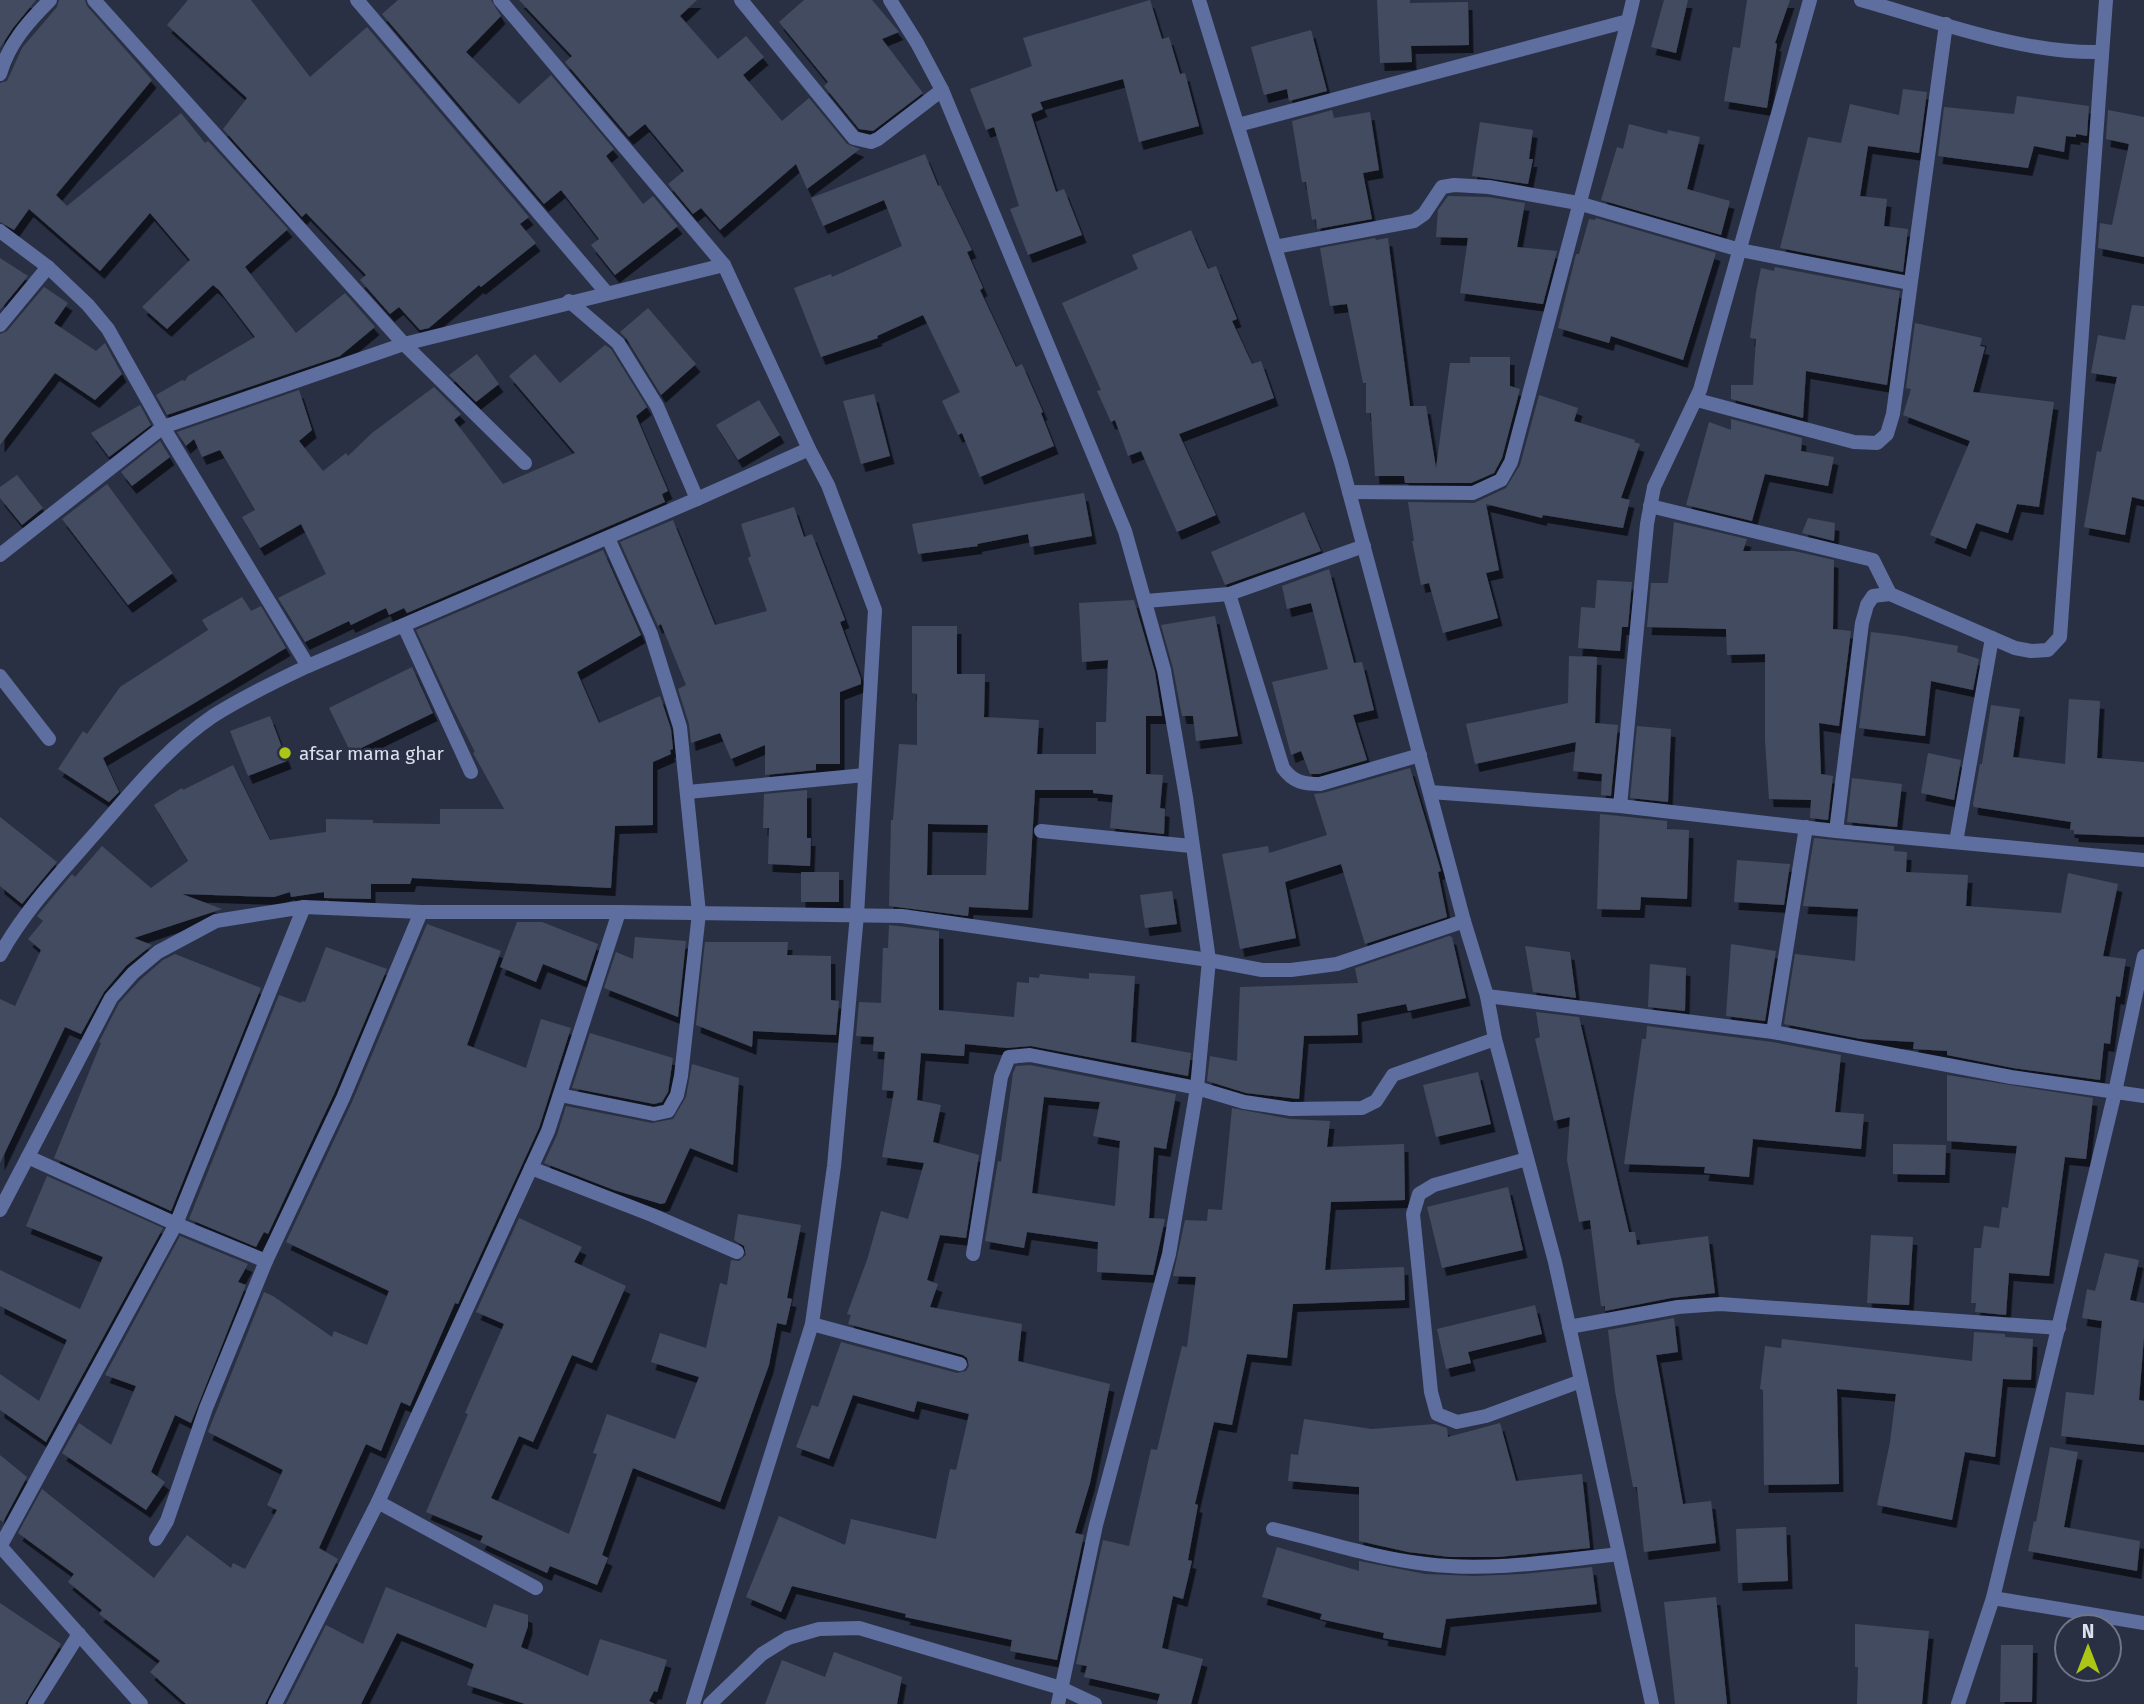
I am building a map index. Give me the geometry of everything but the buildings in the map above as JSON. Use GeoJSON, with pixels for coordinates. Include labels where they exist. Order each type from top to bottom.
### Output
{"type":"FeatureCollection","features":[{"type":"Feature","properties":{"kind":"street"},"geometry":{"type":"LineString","coordinates":[[0,74],[13,43],[50,0]]}},
{"type":"Feature","properties":{"kind":"street"},"geometry":{"type":"LineString","coordinates":[[94,0],[404,344],[525,463]]}},
{"type":"Feature","properties":{"kind":"street"},"geometry":{"type":"LineString","coordinates":[[357,0],[606,292]]}},
{"type":"Feature","properties":{"kind":"street"},"geometry":{"type":"LineString","coordinates":[[500,0],[724,265],[828,485],[875,610],[856,915],[834,1166],[812,1324],[693,1704]]}},
{"type":"Feature","properties":{"kind":"street"},"geometry":{"type":"LineString","coordinates":[[741,0],[855,138],[871,142],[877,139],[942,90]]}},
{"type":"Feature","properties":{"kind":"street"},"geometry":{"type":"LineString","coordinates":[[890,0],[942,90],[1110,489],[1125,531],[1164,670],[1186,797],[1209,960],[1197,1088],[1169,1254],[1096,1525],[1058,1704]]}},
{"type":"Feature","properties":{"kind":"street"},"geometry":{"type":"LineString","coordinates":[[1199,0],[1349,492],[1464,921],[1487,996],[1495,1039],[1555,1262],[1652,1704]]}},
{"type":"Feature","properties":{"kind":"street"},"geometry":{"type":"LineString","coordinates":[[1349,492],[1473,493],[1500,480],[1511,462],[1633,0]]}},
{"type":"Feature","properties":{"kind":"street"},"geometry":{"type":"LineString","coordinates":[[1620,806],[1654,487],[1697,400],[1810,0]]}},
{"type":"Feature","properties":{"kind":"street"},"geometry":{"type":"LineString","coordinates":[[1861,0],[2045,48],[2101,52]]}},
{"type":"Feature","properties":{"kind":"street"},"geometry":{"type":"LineString","coordinates":[[1836,831],[1862,623],[1867,605],[1873,596],[1891,594],[2015,648],[2048,650],[2060,637],[2106,0]]}},
{"type":"Feature","properties":{"kind":"street"},"geometry":{"type":"LineString","coordinates":[[1238,125],[1628,21]]}},
{"type":"Feature","properties":{"kind":"street"},"geometry":{"type":"LineString","coordinates":[[1697,400],[1854,442],[1877,443],[1887,434],[1893,414],[1946,24]]}},
{"type":"Feature","properties":{"kind":"street"},"geometry":{"type":"LineString","coordinates":[[1275,247],[1414,221],[1424,214],[1442,187],[1454,185],[1489,187],[1578,203],[1740,250],[1909,283]]}},
{"type":"Feature","properties":{"kind":"street"},"geometry":{"type":"LineString","coordinates":[[0,231],[48,267],[88,305],[108,329],[163,427],[307,666]]}},
{"type":"Feature","properties":{"kind":"street"},"geometry":{"type":"LineString","coordinates":[[0,555],[163,427],[404,344],[569,301],[724,265]]}},
{"type":"Feature","properties":{"kind":"street"},"geometry":{"type":"LineString","coordinates":[[0,325],[48,267]]}},
{"type":"Feature","properties":{"kind":"street"},"geometry":{"type":"LineString","coordinates":[[569,301],[618,343],[657,406],[697,499]]}},
{"type":"Feature","properties":{"kind":"street"},"geometry":{"type":"LineString","coordinates":[[0,955],[36,901],[150,772],[212,717],[307,666],[809,449]]}},
{"type":"Feature","properties":{"kind":"street"},"geometry":{"type":"LineString","coordinates":[[1650,506],[1873,560],[1891,594]]}},
{"type":"Feature","properties":{"kind":"street"},"geometry":{"type":"LineString","coordinates":[[560,1095],[654,1114],[668,1111],[677,1095],[681,1076],[699,913],[680,727],[651,634],[608,538]]}},
{"type":"Feature","properties":{"kind":"street"},"geometry":{"type":"LineString","coordinates":[[1146,601],[1229,594],[1364,546]]}},
{"type":"Feature","properties":{"kind":"street"},"geometry":{"type":"LineString","coordinates":[[1229,594],[1283,768],[1291,779],[1305,784],[1320,784],[1420,754]]}},
{"type":"Feature","properties":{"kind":"street"},"geometry":{"type":"LineString","coordinates":[[404,626],[471,772]]}},
{"type":"Feature","properties":{"kind":"street"},"geometry":{"type":"LineString","coordinates":[[1956,842],[1992,638]]}},
{"type":"Feature","properties":{"kind":"street"},"geometry":{"type":"LineString","coordinates":[[0,676],[49,739]]}},
{"type":"Feature","properties":{"kind":"street"},"geometry":{"type":"LineString","coordinates":[[688,792],[865,775]]}},
{"type":"Feature","properties":{"kind":"street"},"geometry":{"type":"LineString","coordinates":[[1430,792],[1620,806],[1836,831],[2144,860]]}},
{"type":"Feature","properties":{"kind":"street"},"geometry":{"type":"LineString","coordinates":[[1773,1031],[1806,827]]}},
{"type":"Feature","properties":{"kind":"street"},"geometry":{"type":"LineString","coordinates":[[1041,831],[1191,846]]}},
{"type":"Feature","properties":{"kind":"street"},"geometry":{"type":"LineString","coordinates":[[0,1210],[111,998],[133,973],[158,952],[216,921],[304,907],[421,912],[902,916],[1262,970],[1291,970],[1337,964],[1464,921]]}},
{"type":"Feature","properties":{"kind":"street"},"geometry":{"type":"LineString","coordinates":[[141,1704],[0,1546],[176,1224],[304,907]]}},
{"type":"Feature","properties":{"kind":"street"},"geometry":{"type":"LineString","coordinates":[[156,1539],[167,1521],[206,1408],[266,1261],[343,1098],[421,912]]}},
{"type":"Feature","properties":{"kind":"street"},"geometry":{"type":"LineString","coordinates":[[275,1704],[378,1502],[548,1131],[619,912]]}},
{"type":"Feature","properties":{"kind":"street"},"geometry":{"type":"LineString","coordinates":[[1958,1704],[1993,1598],[2115,1092],[2144,956]]}},
{"type":"Feature","properties":{"kind":"street"},"geometry":{"type":"LineString","coordinates":[[1487,996],[1773,1031],[2011,1077],[2144,1096]]}},
{"type":"Feature","properties":{"kind":"street"},"geometry":{"type":"LineString","coordinates":[[973,1254],[1001,1076],[1009,1057],[1030,1055],[1197,1088],[1244,1102],[1291,1109],[1362,1108],[1376,1101],[1393,1075],[1495,1039]]}},
{"type":"Feature","properties":{"kind":"street"},"geometry":{"type":"LineString","coordinates":[[28,1157],[176,1224],[266,1261]]}},
{"type":"Feature","properties":{"kind":"street"},"geometry":{"type":"LineString","coordinates":[[1527,1159],[1434,1185],[1419,1194],[1413,1214],[1431,1392],[1437,1414],[1457,1422],[1486,1416],[1581,1381]]}},
{"type":"Feature","properties":{"kind":"street"},"geometry":{"type":"LineString","coordinates":[[531,1168],[652,1215],[737,1252]]}},
{"type":"Feature","properties":{"kind":"street"},"geometry":{"type":"LineString","coordinates":[[1569,1327],[1678,1307],[1720,1304],[2059,1328]]}},
{"type":"Feature","properties":{"kind":"street"},"geometry":{"type":"LineString","coordinates":[[812,1324],[960,1364]]}},
{"type":"Feature","properties":{"kind":"street"},"geometry":{"type":"LineString","coordinates":[[378,1502],[536,1588]]}},
{"type":"Feature","properties":{"kind":"street"},"geometry":{"type":"LineString","coordinates":[[1273,1528],[1377,1555],[1427,1564],[1545,1563],[1619,1554]]}},
{"type":"Feature","properties":{"kind":"street"},"geometry":{"type":"LineString","coordinates":[[1993,1598],[2144,1623]]}},
{"type":"Feature","properties":{"kind":"street"},"geometry":{"type":"LineString","coordinates":[[710,1704],[762,1654],[788,1638],[819,1629],[859,1628],[1061,1688],[1095,1704]]}},
{"type":"Feature","properties":{"kind":"street"},"geometry":{"type":"LineString","coordinates":[[35,1704],[79,1634]]}},
{"type":"Feature","properties":{"kind":"place","name":"afsar mama ghar"},"geometry":{"type":"Point","coordinates":[285,753]}}]}
